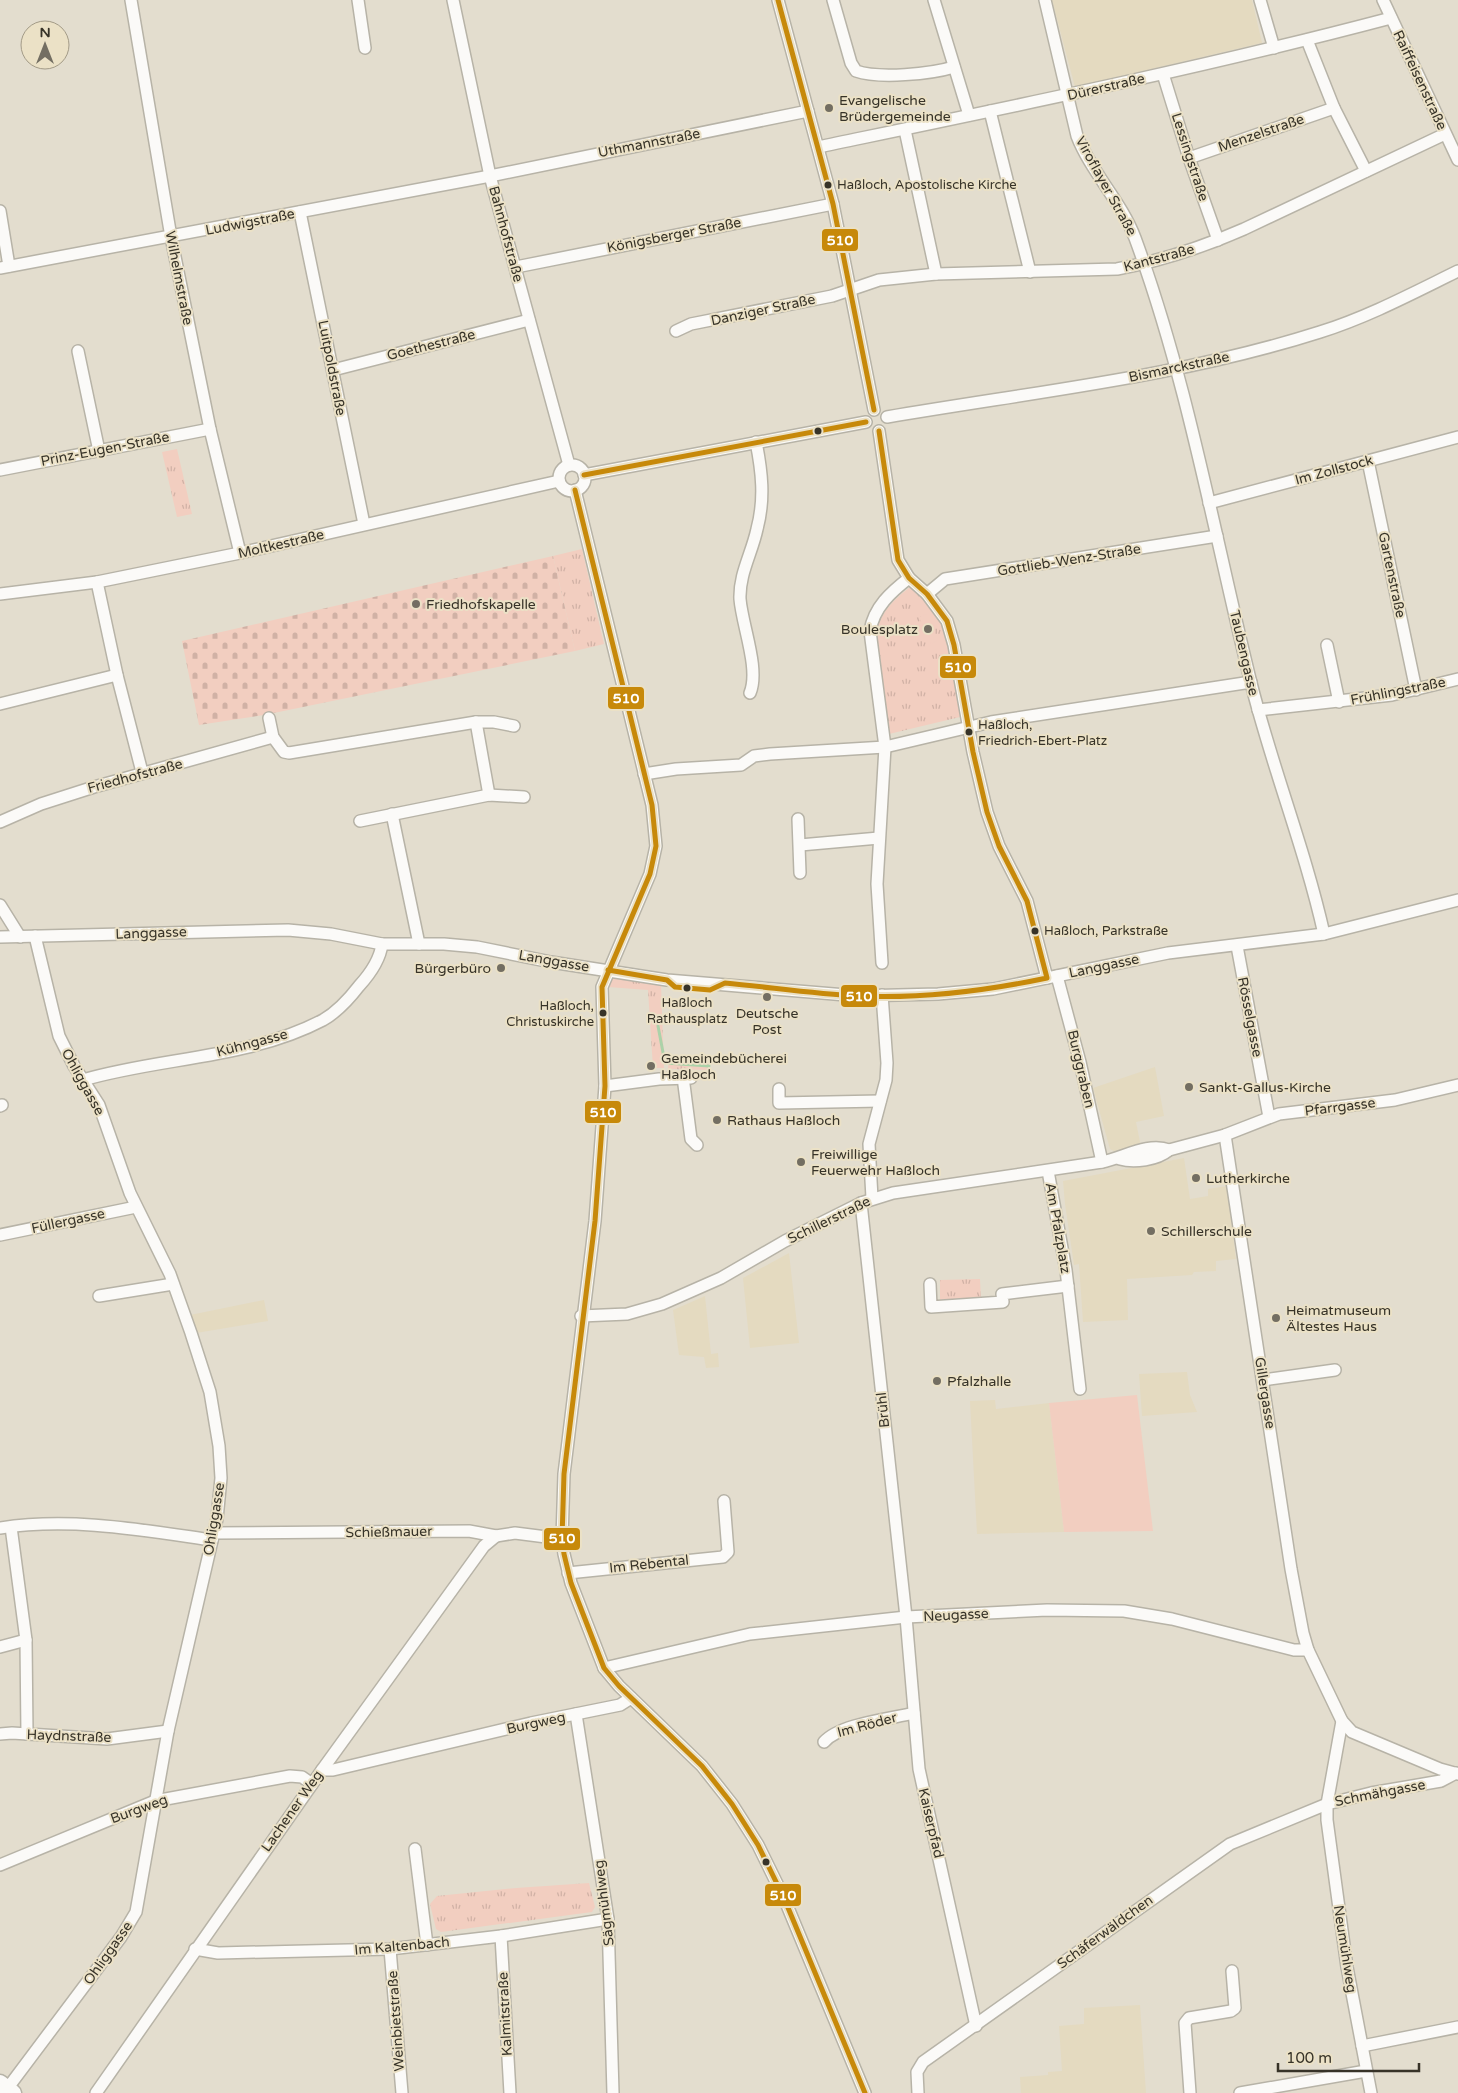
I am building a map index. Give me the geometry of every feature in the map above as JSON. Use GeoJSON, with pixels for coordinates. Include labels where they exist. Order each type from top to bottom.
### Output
{"type":"FeatureCollection","features":[{"type":"Feature","properties":{"kind":"street","name":"Wilhelmstraße"},"geometry":{"type":"LineString","coordinates":[[131,0],[171,237],[210,428],[240,553]]}},
{"type":"Feature","properties":{"kind":"street"},"geometry":{"type":"LineString","coordinates":[[358,0],[365,48]]}},
{"type":"Feature","properties":{"kind":"street","name":"Bahnhofstraße"},"geometry":{"type":"LineString","coordinates":[[453,0],[490,176],[569,465]]}},
{"type":"Feature","properties":{"kind":"street"},"geometry":{"type":"LineString","coordinates":[[778,0],[833,204],[874,410]]}},
{"type":"Feature","properties":{"kind":"street"},"geometry":{"type":"LineString","coordinates":[[833,0],[850,64],[856,71],[874,74],[915,74],[954,67]]}},
{"type":"Feature","properties":{"kind":"street"},"geometry":{"type":"LineString","coordinates":[[934,0],[968,115]]}},
{"type":"Feature","properties":{"kind":"street","name":"Viroflayer Straße"},"geometry":{"type":"LineString","coordinates":[[1045,0],[1080,145],[1124,214],[1143,264],[1177,370]]}},
{"type":"Feature","properties":{"kind":"street"},"geometry":{"type":"LineString","coordinates":[[1260,0],[1274,48]]}},
{"type":"Feature","properties":{"kind":"street","name":"Raiffeisenstraße"},"geometry":{"type":"LineString","coordinates":[[1383,0],[1458,160]]}},
{"type":"Feature","properties":{"kind":"street","name":"Dürerstraße"},"geometry":{"type":"LineString","coordinates":[[818,147],[1068,96],[1274,48],[1391,18]]}},
{"type":"Feature","properties":{"kind":"street"},"geometry":{"type":"LineString","coordinates":[[1307,40],[1334,108],[1366,171]]}},
{"type":"Feature","properties":{"kind":"street","name":"Lessingstraße"},"geometry":{"type":"LineString","coordinates":[[1163,74],[1189,158],[1218,240]]}},
{"type":"Feature","properties":{"kind":"street","name":"Menzelstraße"},"geometry":{"type":"LineString","coordinates":[[1189,158],[1334,108]]}},
{"type":"Feature","properties":{"kind":"street","name":"Uthmannstraße"},"geometry":{"type":"LineString","coordinates":[[490,176],[808,111]]}},
{"type":"Feature","properties":{"kind":"street"},"geometry":{"type":"LineString","coordinates":[[990,111],[1030,272]]}},
{"type":"Feature","properties":{"kind":"street"},"geometry":{"type":"LineString","coordinates":[[905,130],[936,274]]}},
{"type":"Feature","properties":{"kind":"street","name":"Kantstraße"},"geometry":{"type":"LineString","coordinates":[[850,289],[879,280],[936,274],[1117,269],[1143,264],[1218,240],[1445,134]]}},
{"type":"Feature","properties":{"kind":"street","name":"Ludwigstraße"},"geometry":{"type":"LineString","coordinates":[[0,211],[4,267],[490,176]]}},
{"type":"Feature","properties":{"kind":"street","name":"Königsberger Straße"},"geometry":{"type":"LineString","coordinates":[[516,267],[833,204]]}},
{"type":"Feature","properties":{"kind":"street","name":"Luitpoldstraße"},"geometry":{"type":"LineString","coordinates":[[300,212],[364,524]]}},
{"type":"Feature","properties":{"kind":"street","name":"Bismarckstraße"},"geometry":{"type":"LineString","coordinates":[[887,417],[1177,370],[1321,332],[1367,315],[1458,271]]}},
{"type":"Feature","properties":{"kind":"street","name":"Danziger Straße"},"geometry":{"type":"LineString","coordinates":[[676,331],[690,324],[832,296],[850,289]]}},
{"type":"Feature","properties":{"kind":"street","name":"Goethestraße"},"geometry":{"type":"LineString","coordinates":[[333,370],[529,320]]}},
{"type":"Feature","properties":{"kind":"street"},"geometry":{"type":"LineString","coordinates":[[78,351],[99,451]]}},
{"type":"Feature","properties":{"kind":"street","name":"Taubengasse"},"geometry":{"type":"LineString","coordinates":[[1177,370],[1258,710],[1324,934]]}},
{"type":"Feature","properties":{"kind":"street"},"geometry":{"type":"LineString","coordinates":[[874,410],[880,410],[887,417],[886,424],[879,431],[872,430],[866,422],[868,413],[874,410]]}},
{"type":"Feature","properties":{"kind":"street"},"geometry":{"type":"LineString","coordinates":[[584,475],[866,422]]}},
{"type":"Feature","properties":{"kind":"street","name":"Prinz-Eugen-Straße"},"geometry":{"type":"LineString","coordinates":[[0,470],[210,428]]}},
{"type":"Feature","properties":{"kind":"street"},"geometry":{"type":"LineString","coordinates":[[879,431],[898,560],[909,578],[895,588],[881,603],[873,617],[870,631],[884,747],[877,884],[882,963]]}},
{"type":"Feature","properties":{"kind":"street","name":"Im Zollstock"},"geometry":{"type":"LineString","coordinates":[[1209,503],[1458,437]]}},
{"type":"Feature","properties":{"kind":"street"},"geometry":{"type":"LineString","coordinates":[[750,693],[753,679],[740,600],[740,586],[757,531],[762,503],[762,479],[756,442]]}},
{"type":"Feature","properties":{"kind":"street","name":"Gartenstraße"},"geometry":{"type":"LineString","coordinates":[[1368,461],[1416,690]]}},
{"type":"Feature","properties":{"kind":"street"},"geometry":{"type":"LineString","coordinates":[[569,465],[580,468],[584,475],[582,486],[575,490],[567,490],[559,481],[560,473],[569,465]]}},
{"type":"Feature","properties":{"kind":"street","name":"Moltkestraße"},"geometry":{"type":"LineString","coordinates":[[0,594],[97,582],[240,553],[559,481]]}},
{"type":"Feature","properties":{"kind":"street"},"geometry":{"type":"LineString","coordinates":[[575,490],[655,823],[654,859],[646,886],[602,987],[605,1086],[594,1220],[564,1474],[562,1540],[568,1573],[604,1668],[631,1698],[702,1766],[732,1804],[758,1845],[784,1898],[865,2093]]}},
{"type":"Feature","properties":{"kind":"street","name":"Gottlieb-Wenz-Straße"},"geometry":{"type":"LineString","coordinates":[[927,594],[945,579],[1217,536]]}},
{"type":"Feature","properties":{"kind":"street","name":"Burggraben"},"geometry":{"type":"LineString","coordinates":[[909,578],[927,594],[947,620],[954,645],[987,812],[999,846],[1027,901],[1080,1062],[1102,1162]]}},
{"type":"Feature","properties":{"kind":"street"},"geometry":{"type":"LineString","coordinates":[[97,582],[117,675],[142,772]]}},
{"type":"Feature","properties":{"kind":"street","name":"Frühlingstraße"},"geometry":{"type":"LineString","coordinates":[[1327,645],[1339,702]]}},
{"type":"Feature","properties":{"kind":"street"},"geometry":{"type":"LineString","coordinates":[[0,704],[117,675]]}},
{"type":"Feature","properties":{"kind":"street","name":"Frühlingstraße"},"geometry":{"type":"LineString","coordinates":[[1258,710],[1339,702],[1416,690],[1458,679]]}},
{"type":"Feature","properties":{"kind":"street"},"geometry":{"type":"LineString","coordinates":[[644,774],[676,769],[741,765],[754,756],[770,754],[884,747],[969,726],[1251,682]]}},
{"type":"Feature","properties":{"kind":"street"},"geometry":{"type":"LineString","coordinates":[[269,718],[273,737],[284,752],[289,753],[476,722],[494,722],[514,726]]}},
{"type":"Feature","properties":{"kind":"street"},"geometry":{"type":"LineString","coordinates":[[476,722],[489,794]]}},
{"type":"Feature","properties":{"kind":"street","name":"Friedhofstraße"},"geometry":{"type":"LineString","coordinates":[[0,822],[61,797],[142,772],[152,772],[273,737]]}},
{"type":"Feature","properties":{"kind":"street"},"geometry":{"type":"LineString","coordinates":[[360,821],[489,794],[524,797]]}},
{"type":"Feature","properties":{"kind":"street"},"geometry":{"type":"LineString","coordinates":[[392,814],[419,944]]}},
{"type":"Feature","properties":{"kind":"street"},"geometry":{"type":"LineString","coordinates":[[798,819],[800,873]]}},
{"type":"Feature","properties":{"kind":"street"},"geometry":{"type":"LineString","coordinates":[[800,845],[879,838]]}},
{"type":"Feature","properties":{"kind":"street","name":"Langgasse"},"geometry":{"type":"LineString","coordinates":[[0,937],[288,930],[331,934],[382,944],[419,944],[477,948],[667,980],[773,987],[842,995],[882,995],[993,989],[1168,953],[1324,934],[1458,900]]}},
{"type":"Feature","properties":{"kind":"street"},"geometry":{"type":"LineString","coordinates":[[0,905],[20,937]]}},
{"type":"Feature","properties":{"kind":"street","name":"Ohliggasse"},"geometry":{"type":"LineString","coordinates":[[7,2088],[132,1920],[139,1903],[154,1800],[213,1537],[221,1478],[214,1410],[207,1379],[173,1284],[136,1206],[99,1104],[64,1049],[54,1022],[35,936]]}},
{"type":"Feature","properties":{"kind":"street","name":"Kühngasse"},"geometry":{"type":"LineString","coordinates":[[83,1080],[118,1070],[240,1049],[272,1040],[323,1020],[339,1008],[363,982],[378,960],[382,944]]}},
{"type":"Feature","properties":{"kind":"street","name":"Rösselgasse"},"geometry":{"type":"LineString","coordinates":[[1237,946],[1269,1117]]}},
{"type":"Feature","properties":{"kind":"street"},"geometry":{"type":"LineString","coordinates":[[872,1198],[869,1144],[886,1080],[887,1063],[882,995]]}},
{"type":"Feature","properties":{"kind":"street"},"geometry":{"type":"LineString","coordinates":[[605,1086],[687,1078],[691,1139],[697,1144]]}},
{"type":"Feature","properties":{"kind":"street","name":"Pfarrgasse"},"geometry":{"type":"LineString","coordinates":[[1225,1135],[1279,1114],[1395,1100],[1458,1085]]}},
{"type":"Feature","properties":{"kind":"street"},"geometry":{"type":"LineString","coordinates":[[779,1089],[779,1103],[880,1101]]}},
{"type":"Feature","properties":{"kind":"street","name":"Schillerstraße"},"geometry":{"type":"LineString","coordinates":[[582,1316],[627,1314],[662,1304],[721,1278],[785,1241],[861,1203],[893,1192],[1048,1171],[1120,1159],[1127,1154],[1161,1147],[1169,1150],[1225,1135]]}},
{"type":"Feature","properties":{"kind":"street","name":"Gillergasse"},"geometry":{"type":"LineString","coordinates":[[1225,1135],[1291,1569],[1308,1650]]}},
{"type":"Feature","properties":{"kind":"street","name":"Am Pfalzplatz"},"geometry":{"type":"LineString","coordinates":[[1048,1171],[1068,1286],[1080,1389]]}},
{"type":"Feature","properties":{"kind":"street","name":"Brühl"},"geometry":{"type":"LineString","coordinates":[[861,1203],[906,1617]]}},
{"type":"Feature","properties":{"kind":"street","name":"Füllergasse"},"geometry":{"type":"LineString","coordinates":[[0,1235],[136,1206]]}},
{"type":"Feature","properties":{"kind":"street"},"geometry":{"type":"LineString","coordinates":[[99,1296],[173,1284]]}},
{"type":"Feature","properties":{"kind":"street","name":"Am Pfalzplatz"},"geometry":{"type":"LineString","coordinates":[[930,1284],[931,1307],[1003,1302],[1002,1294],[1068,1286]]}},
{"type":"Feature","properties":{"kind":"street"},"geometry":{"type":"LineString","coordinates":[[1263,1380],[1335,1370]]}},
{"type":"Feature","properties":{"kind":"street","name":"Im Rebental"},"geometry":{"type":"LineString","coordinates":[[568,1573],[723,1557],[728,1552],[724,1501]]}},
{"type":"Feature","properties":{"kind":"street","name":"Schießmauer"},"geometry":{"type":"LineString","coordinates":[[5,1527],[71,1524],[213,1537],[469,1531],[496,1536],[515,1533],[562,1540]]}},
{"type":"Feature","properties":{"kind":"street"},"geometry":{"type":"LineString","coordinates":[[5,1527],[26,1640],[27,1734]]}},
{"type":"Feature","properties":{"kind":"street","name":"Lachener Weg"},"geometry":{"type":"LineString","coordinates":[[96,2093],[322,1770],[484,1546],[496,1536]]}},
{"type":"Feature","properties":{"kind":"street","name":"Neugasse"},"geometry":{"type":"LineString","coordinates":[[604,1668],[750,1634],[906,1617],[1047,1610],[1124,1611],[1172,1619],[1294,1650],[1308,1650]]}},
{"type":"Feature","properties":{"kind":"street","name":"Kaiserpfad"},"geometry":{"type":"LineString","coordinates":[[906,1617],[923,1791],[976,2026]]}},
{"type":"Feature","properties":{"kind":"street"},"geometry":{"type":"LineString","coordinates":[[0,1647],[26,1640]]}},
{"type":"Feature","properties":{"kind":"street","name":"Schmähgasse"},"geometry":{"type":"LineString","coordinates":[[1308,1650],[1342,1721],[1352,1732],[1440,1769],[1457,1774]]}},
{"type":"Feature","properties":{"kind":"street","name":"Burgweg"},"geometry":{"type":"LineString","coordinates":[[322,1770],[332,1770],[620,1705],[631,1698]]}},
{"type":"Feature","properties":{"kind":"street","name":"Im Röder"},"geometry":{"type":"LineString","coordinates":[[824,1742],[831,1735],[844,1730],[914,1713]]}},
{"type":"Feature","properties":{"kind":"street","name":"Sägmühlweg"},"geometry":{"type":"LineString","coordinates":[[576,1714],[608,1919],[614,2093]]}},
{"type":"Feature","properties":{"kind":"street","name":"Schmähgasse"},"geometry":{"type":"LineString","coordinates":[[1342,1721],[1327,1804],[1371,1793],[1441,1781],[1457,1774]]}},
{"type":"Feature","properties":{"kind":"street","name":"Haydnstraße"},"geometry":{"type":"LineString","coordinates":[[0,1734],[107,1739],[168,1731]]}},
{"type":"Feature","properties":{"kind":"street","name":"Burgweg"},"geometry":{"type":"LineString","coordinates":[[0,1865],[154,1800],[290,1776],[302,1777],[312,1784]]}},
{"type":"Feature","properties":{"kind":"street","name":"Schäferwäldchen"},"geometry":{"type":"LineString","coordinates":[[918,2093],[920,2066],[1098,1936],[1230,1844],[1327,1804]]}},
{"type":"Feature","properties":{"kind":"street","name":"Neumühlweg"},"geometry":{"type":"LineString","coordinates":[[1327,1804],[1336,1892],[1371,2093]]}},
{"type":"Feature","properties":{"kind":"street"},"geometry":{"type":"LineString","coordinates":[[415,1849],[427,1945]]}},
{"type":"Feature","properties":{"kind":"street","name":"Im Kaltenbach"},"geometry":{"type":"LineString","coordinates":[[196,1949],[218,1953],[390,1949],[501,1936],[608,1919]]}},
{"type":"Feature","properties":{"kind":"street","name":"Kalmitstraße"},"geometry":{"type":"LineString","coordinates":[[501,1936],[510,2093]]}},
{"type":"Feature","properties":{"kind":"street","name":"Weinbietstraße"},"geometry":{"type":"LineString","coordinates":[[390,1949],[402,2093]]}},
{"type":"Feature","properties":{"kind":"street"},"geometry":{"type":"LineString","coordinates":[[1190,2093],[1185,2023],[1189,2018],[1231,2011],[1234,2008],[1232,1971]]}},
{"type":"Feature","properties":{"kind":"street"},"geometry":{"type":"LineString","coordinates":[[1362,2046],[1458,2027]]}},
{"type":"Feature","properties":{"kind":"street"},"geometry":{"type":"LineString","coordinates":[[1240,2093],[1366,2071]]}},
{"type":"Feature","properties":{"kind":"shaded area"},"geometry":{"type":"Polygon","coordinates":[[[1052,0],[1252,0],[1262,43],[1075,87],[1052,0]]]}},
{"type":"Feature","properties":{"kind":"shaded area"},"geometry":{"type":"Polygon","coordinates":[[[1155,1067],[1164,1116],[1136,1122],[1141,1147],[1114,1151],[1110,1149],[1093,1088],[1155,1067]]]}},
{"type":"Feature","properties":{"kind":"shaded area","name":"Schillerschule"},"geometry":{"type":"Polygon","coordinates":[[[1184,1158],[1190,1199],[1208,1196],[1208,1189],[1227,1186],[1236,1259],[1216,1261],[1216,1271],[1194,1272],[1192,1275],[1127,1279],[1128,1320],[1083,1322],[1079,1264],[1074,1265],[1063,1181],[1184,1158]]]}},
{"type":"Feature","properties":{"kind":"shaded area"},"geometry":{"type":"Polygon","coordinates":[[[789,1253],[799,1343],[750,1348],[743,1278],[789,1253]]]}},
{"type":"Feature","properties":{"kind":"shaded area"},"geometry":{"type":"Polygon","coordinates":[[[705,1296],[711,1354],[718,1353],[719,1367],[706,1368],[704,1357],[679,1355],[673,1310],[705,1296]]]}},
{"type":"Feature","properties":{"kind":"shaded area"},"geometry":{"type":"Polygon","coordinates":[[[264,1300],[268,1321],[196,1333],[190,1315],[264,1300]]]}},
{"type":"Feature","properties":{"kind":"shaded area"},"geometry":{"type":"Polygon","coordinates":[[[1187,1372],[1190,1395],[1197,1412],[1142,1416],[1139,1374],[1187,1372]]]}},
{"type":"Feature","properties":{"kind":"shaded area"},"geometry":{"type":"Polygon","coordinates":[[[995,1400],[996,1409],[1049,1403],[1064,1532],[977,1534],[970,1401],[995,1400]]]}},
{"type":"Feature","properties":{"kind":"shaded area"},"geometry":{"type":"Polygon","coordinates":[[[1140,2005],[1146,2093],[1021,2093],[1020,2077],[1048,2075],[1048,2072],[1062,2071],[1059,2026],[1084,2024],[1084,2008],[1140,2005]]]}},
{"type":"Feature","properties":{"kind":"green space"},"geometry":{"type":"Polygon","coordinates":[[[177,449],[192,514],[177,517],[162,452],[177,449]]]}},
{"type":"Feature","properties":{"kind":"green space"},"geometry":{"type":"Polygon","coordinates":[[[582,549],[604,644],[575,651],[553,556],[582,549]]]}},
{"type":"Feature","properties":{"kind":"green space"},"geometry":{"type":"Polygon","coordinates":[[[553,556],[575,651],[264,715],[199,725],[182,641],[553,556]]]}},
{"type":"Feature","properties":{"kind":"green space"},"geometry":{"type":"Polygon","coordinates":[[[910,587],[937,614],[947,636],[955,670],[960,717],[889,734],[876,634],[888,607],[910,587]]]}},
{"type":"Feature","properties":{"kind":"green space","name":"Boulesplatz"},"geometry":{"type":"Polygon","coordinates":[[[926,614],[938,640],[931,644],[919,617],[926,614]]]}},
{"type":"Feature","properties":{"kind":"green space"},"geometry":{"type":"Polygon","coordinates":[[[610,974],[661,983],[664,1068],[653,1068],[648,990],[608,987],[610,974]]]}},
{"type":"Feature","properties":{"kind":"green space"},"geometry":{"type":"Polygon","coordinates":[[[669,1059],[709,1061],[709,1070],[668,1069],[669,1059]]]}},
{"type":"Feature","properties":{"kind":"green space"},"geometry":{"type":"Polygon","coordinates":[[[980,1279],[981,1299],[940,1300],[940,1280],[980,1279]]]}},
{"type":"Feature","properties":{"kind":"green space"},"geometry":{"type":"Polygon","coordinates":[[[1137,1395],[1153,1531],[1064,1532],[1049,1403],[1137,1395]]]}},
{"type":"Feature","properties":{"kind":"green space"},"geometry":{"type":"Polygon","coordinates":[[[589,1883],[595,1907],[592,1912],[441,1932],[436,1929],[430,1904],[437,1896],[589,1883]]]}},
{"type":"Feature","properties":{"kind":"waterway"},"geometry":{"type":"LineString","coordinates":[[658,1026],[665,1063],[709,1066]]}},
{"type":"Feature","properties":{"kind":"transit line","name":"510"},"geometry":{"type":"LineString","coordinates":[[778,0],[833,204],[874,410]]}},
{"type":"Feature","properties":{"kind":"transit line","name":"510"},"geometry":{"type":"LineString","coordinates":[[584,475],[866,422]]}},
{"type":"Feature","properties":{"kind":"transit line","name":"510"},"geometry":{"type":"LineString","coordinates":[[608,970],[667,980],[675,987],[710,990],[725,983],[825,994],[882,997],[953,993],[1047,978],[1027,901],[999,846],[987,812],[973,752],[954,645],[947,621],[927,594],[909,578],[898,560],[879,431]]}},
{"type":"Feature","properties":{"kind":"transit line","name":"510"},"geometry":{"type":"LineString","coordinates":[[575,490],[652,805],[656,846],[650,874],[602,987],[605,1086],[595,1221],[564,1474],[562,1539],[564,1554],[571,1583],[604,1668],[619,1686],[702,1766],[732,1804],[758,1845],[784,1898],[865,2093]]}},
{"type":"Feature","properties":{"kind":"place","name":"Evangelische Brüdergemeinde"},"geometry":{"type":"Point","coordinates":[829,108]}},
{"type":"Feature","properties":{"kind":"place","name":"Haßloch, Apostolische Kirche"},"geometry":{"type":"Point","coordinates":[828,185]}},
{"type":"Feature","properties":{"kind":"place","name":"Friedhofskapelle"},"geometry":{"type":"Point","coordinates":[416,604]}},
{"type":"Feature","properties":{"kind":"place","name":"Boulesplatz"},"geometry":{"type":"Point","coordinates":[928,629]}},
{"type":"Feature","properties":{"kind":"place","name":"Haßloch, Friedrich-Ebert-Platz"},"geometry":{"type":"Point","coordinates":[969,732]}},
{"type":"Feature","properties":{"kind":"place","name":"Haßloch, Parkstraße"},"geometry":{"type":"Point","coordinates":[1035,931]}},
{"type":"Feature","properties":{"kind":"place","name":"Bürgerbüro"},"geometry":{"type":"Point","coordinates":[501,968]}},
{"type":"Feature","properties":{"kind":"place","name":"Haßloch Rathausplatz"},"geometry":{"type":"Point","coordinates":[687,988]}},
{"type":"Feature","properties":{"kind":"place","name":"Deutsche Post"},"geometry":{"type":"Point","coordinates":[767,997]}},
{"type":"Feature","properties":{"kind":"place","name":"Haßloch, Christuskirche"},"geometry":{"type":"Point","coordinates":[603,1013]}},
{"type":"Feature","properties":{"kind":"place","name":"Gemeindebücherei Haßloch"},"geometry":{"type":"Point","coordinates":[651,1066]}},
{"type":"Feature","properties":{"kind":"place","name":"Sankt-Gallus-Kirche"},"geometry":{"type":"Point","coordinates":[1189,1087]}},
{"type":"Feature","properties":{"kind":"place","name":"Rathaus Haßloch"},"geometry":{"type":"Point","coordinates":[717,1120]}},
{"type":"Feature","properties":{"kind":"place","name":"Freiwillige Feuerwehr Haßloch"},"geometry":{"type":"Point","coordinates":[801,1162]}},
{"type":"Feature","properties":{"kind":"place","name":"Lutherkirche"},"geometry":{"type":"Point","coordinates":[1196,1178]}},
{"type":"Feature","properties":{"kind":"place","name":"Schillerschule"},"geometry":{"type":"Point","coordinates":[1151,1231]}},
{"type":"Feature","properties":{"kind":"place","name":"Heimatmuseum Ältestes Haus"},"geometry":{"type":"Point","coordinates":[1276,1318]}},
{"type":"Feature","properties":{"kind":"place","name":"Pfalzhalle"},"geometry":{"type":"Point","coordinates":[937,1381]}}]}
